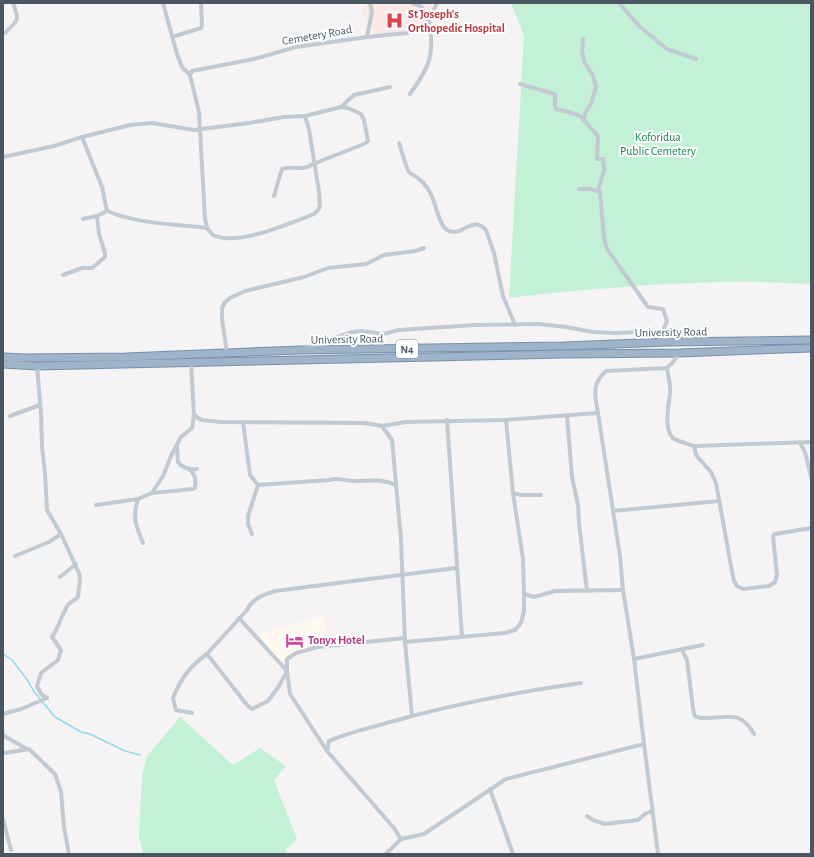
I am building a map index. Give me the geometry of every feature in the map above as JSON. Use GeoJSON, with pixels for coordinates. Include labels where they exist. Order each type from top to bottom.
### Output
{"type":"FeatureCollection","features":[{"type":"Feature","properties":{"kind":"highway","name":"University Road"},"geometry":{"type":"LineString","coordinates":[[3,357],[126,357],[300,350],[557,347],[667,342],[811,340]]}},
{"type":"Feature","properties":{"kind":"highway","name":"University Road"},"geometry":{"type":"LineString","coordinates":[[3,364],[37,366],[190,363],[563,354],[679,353],[811,348]]}},
{"type":"Feature","properties":{"kind":"street"},"geometry":{"type":"LineString","coordinates":[[6,33],[17,20],[18,16],[13,3]]}},
{"type":"Feature","properties":{"kind":"street"},"geometry":{"type":"LineString","coordinates":[[163,3],[177,54],[182,67],[190,75],[199,112],[205,219],[207,228],[213,234],[225,238],[239,239],[314,214],[318,210],[320,206],[309,129],[305,116]]}},
{"type":"Feature","properties":{"kind":"street"},"geometry":{"type":"LineString","coordinates":[[172,37],[201,28],[201,3]]}},
{"type":"Feature","properties":{"kind":"street"},"geometry":{"type":"LineString","coordinates":[[367,37],[372,12],[370,3]]}},
{"type":"Feature","properties":{"kind":"street"},"geometry":{"type":"LineString","coordinates":[[412,3],[422,7]]}},
{"type":"Feature","properties":{"kind":"street"},"geometry":{"type":"LineString","coordinates":[[410,94],[422,78],[429,63],[432,51],[432,38],[429,20],[437,3]]}},
{"type":"Feature","properties":{"kind":"street"},"geometry":{"type":"LineString","coordinates":[[619,3],[640,27],[667,49],[696,59]]}},
{"type":"Feature","properties":{"kind":"street","name":"Cemetery Road"},"geometry":{"type":"LineString","coordinates":[[190,75],[192,71],[254,58],[296,47],[407,33],[424,26],[429,20]]}},
{"type":"Feature","properties":{"kind":"street"},"geometry":{"type":"LineString","coordinates":[[583,39],[582,51],[584,61],[594,76],[596,88],[591,104],[585,113],[584,120]]}},
{"type":"Feature","properties":{"kind":"street"},"geometry":{"type":"LineString","coordinates":[[520,84],[556,94],[556,109],[576,114],[584,120],[598,136],[597,160],[603,160],[604,170],[598,191],[600,192],[604,238],[607,249],[648,307],[663,309],[667,321],[663,331],[667,342]]}},
{"type":"Feature","properties":{"kind":"street"},"geometry":{"type":"LineString","coordinates":[[3,157],[54,146],[82,137],[130,126],[152,123],[184,129],[200,130],[284,117],[305,116],[342,106],[354,95],[390,87]]}},
{"type":"Feature","properties":{"kind":"street"},"geometry":{"type":"LineString","coordinates":[[274,196],[282,170],[287,168],[306,169],[313,164],[364,144],[368,141],[364,120],[361,114],[342,106]]}},
{"type":"Feature","properties":{"kind":"street"},"geometry":{"type":"LineString","coordinates":[[82,137],[102,187],[107,211]]}},
{"type":"Feature","properties":{"kind":"street"},"geometry":{"type":"LineString","coordinates":[[398,143],[409,172],[421,180],[432,197],[444,228],[451,232],[457,232],[470,225],[474,225],[484,227],[486,230],[494,254],[503,296],[515,325]]}},
{"type":"Feature","properties":{"kind":"street"},"geometry":{"type":"LineString","coordinates":[[579,189],[598,191]]}},
{"type":"Feature","properties":{"kind":"street"},"geometry":{"type":"LineString","coordinates":[[83,219],[97,216],[107,211],[119,216],[137,220],[207,228]]}},
{"type":"Feature","properties":{"kind":"street"},"geometry":{"type":"LineString","coordinates":[[63,275],[82,268],[92,268],[105,258],[105,253],[99,234],[97,216]]}},
{"type":"Feature","properties":{"kind":"street"},"geometry":{"type":"LineString","coordinates":[[227,353],[222,319],[222,308],[225,302],[230,298],[245,291],[304,278],[328,268],[366,264],[384,255],[415,251],[424,248]]}},
{"type":"Feature","properties":{"kind":"street"},"geometry":{"type":"LineString","coordinates":[[300,350],[352,332],[362,331],[383,334],[399,330],[475,325],[539,324],[593,332],[615,333],[663,331]]}},
{"type":"Feature","properties":{"kind":"street"},"geometry":{"type":"LineString","coordinates":[[658,854],[634,659],[623,590],[620,556],[595,395],[595,385],[599,377],[606,371],[667,368],[679,353]]}},
{"type":"Feature","properties":{"kind":"street"},"geometry":{"type":"LineString","coordinates":[[152,494],[163,476],[181,437],[192,428],[194,415],[190,363]]}},
{"type":"Feature","properties":{"kind":"street"},"geometry":{"type":"LineString","coordinates":[[3,714],[21,709],[47,698],[41,694],[37,686],[41,673],[58,660],[61,650],[52,638],[68,604],[78,597],[80,579],[76,564],[47,510],[37,366]]}},
{"type":"Feature","properties":{"kind":"street"},"geometry":{"type":"LineString","coordinates":[[667,368],[670,393],[667,407],[667,418],[670,432],[674,439],[694,446],[811,442]]}},
{"type":"Feature","properties":{"kind":"street"},"geometry":{"type":"LineString","coordinates":[[10,416],[40,405]]}},
{"type":"Feature","properties":{"kind":"street"},"geometry":{"type":"LineString","coordinates":[[194,415],[201,420],[221,422],[365,423],[382,426],[406,422],[506,420],[598,414]]}},
{"type":"Feature","properties":{"kind":"street"},"geometry":{"type":"LineString","coordinates":[[567,416],[572,477],[578,504],[587,591]]}},
{"type":"Feature","properties":{"kind":"street"},"geometry":{"type":"LineString","coordinates":[[446,420],[462,637]]}},
{"type":"Feature","properties":{"kind":"street"},"geometry":{"type":"LineString","coordinates":[[401,839],[394,828],[327,751],[290,694],[287,659],[296,652],[318,647],[462,637],[504,633],[515,630],[521,623],[524,611],[523,559],[512,493],[506,420]]}},
{"type":"Feature","properties":{"kind":"street"},"geometry":{"type":"LineString","coordinates":[[243,422],[250,475],[258,485]]}},
{"type":"Feature","properties":{"kind":"street"},"geometry":{"type":"LineString","coordinates":[[382,426],[392,440],[401,539],[405,640],[412,716]]}},
{"type":"Feature","properties":{"kind":"street"},"geometry":{"type":"LineString","coordinates":[[800,443],[805,452],[811,477]]}},
{"type":"Feature","properties":{"kind":"street"},"geometry":{"type":"LineString","coordinates":[[178,444],[178,462]]}},
{"type":"Feature","properties":{"kind":"street"},"geometry":{"type":"LineString","coordinates":[[694,446],[696,455],[711,472],[716,483],[734,581],[737,586],[743,589],[769,586],[774,582],[777,575],[772,539],[775,534],[811,528]]}},
{"type":"Feature","properties":{"kind":"street"},"geometry":{"type":"LineString","coordinates":[[96,505],[138,499],[152,494],[195,488],[196,480],[194,473],[181,466],[171,456]]}},
{"type":"Feature","properties":{"kind":"street"},"geometry":{"type":"LineString","coordinates":[[190,470],[197,469]]}},
{"type":"Feature","properties":{"kind":"street"},"geometry":{"type":"LineString","coordinates":[[258,485],[329,480],[336,478],[353,481],[379,479],[396,486]]}},
{"type":"Feature","properties":{"kind":"street"},"geometry":{"type":"LineString","coordinates":[[252,534],[248,524],[248,516],[258,485]]}},
{"type":"Feature","properties":{"kind":"street"},"geometry":{"type":"LineString","coordinates":[[512,493],[521,495],[541,495]]}},
{"type":"Feature","properties":{"kind":"street"},"geometry":{"type":"LineString","coordinates":[[138,499],[134,514],[143,543]]}},
{"type":"Feature","properties":{"kind":"street"},"geometry":{"type":"LineString","coordinates":[[613,511],[719,501]]}},
{"type":"Feature","properties":{"kind":"street"},"geometry":{"type":"LineString","coordinates":[[15,556],[49,542],[61,534]]}},
{"type":"Feature","properties":{"kind":"street"},"geometry":{"type":"LineString","coordinates":[[60,577],[76,564]]}},
{"type":"Feature","properties":{"kind":"street"},"geometry":{"type":"LineString","coordinates":[[192,712],[176,710],[173,698],[184,675],[197,661],[207,654],[240,618],[250,603],[256,599],[271,592],[456,568]]}},
{"type":"Feature","properties":{"kind":"street"},"geometry":{"type":"LineString","coordinates":[[524,594],[534,597],[555,591],[623,590]]}},
{"type":"Feature","properties":{"kind":"street"},"geometry":{"type":"LineString","coordinates":[[240,618],[287,671]]}},
{"type":"Feature","properties":{"kind":"street"},"geometry":{"type":"LineString","coordinates":[[634,659],[703,645]]}},
{"type":"Feature","properties":{"kind":"street"},"geometry":{"type":"LineString","coordinates":[[682,650],[687,660],[693,708],[696,717],[733,717],[744,721],[754,734]]}},
{"type":"Feature","properties":{"kind":"street"},"geometry":{"type":"LineString","coordinates":[[207,654],[247,705],[252,709],[268,701],[279,686],[287,671]]}},
{"type":"Feature","properties":{"kind":"street"},"geometry":{"type":"LineString","coordinates":[[327,751],[329,741],[341,736],[412,716],[511,693],[581,683]]}},
{"type":"Feature","properties":{"kind":"street"},"geometry":{"type":"LineString","coordinates":[[3,734],[28,750],[29,749],[55,774],[61,792],[64,827],[69,854]]}},
{"type":"Feature","properties":{"kind":"street"},"geometry":{"type":"LineString","coordinates":[[386,854],[401,839],[424,834],[506,778],[644,744]]}},
{"type":"Feature","properties":{"kind":"street"},"geometry":{"type":"LineString","coordinates":[[3,752],[28,750]]}},
{"type":"Feature","properties":{"kind":"street"},"geometry":{"type":"LineString","coordinates":[[490,789],[513,854]]}},
{"type":"Feature","properties":{"kind":"street"},"geometry":{"type":"LineString","coordinates":[[587,816],[593,820],[605,824],[638,820],[645,814],[652,811]]}},
{"type":"Feature","properties":{"kind":"street"},"geometry":{"type":"LineString","coordinates":[[3,819],[12,850]]}},
{"type":"Feature","properties":{"kind":"shaded area","name":"St Joseph's Orthopedic Hospital"},"geometry":{"type":"Polygon","coordinates":[[[368,3],[432,3],[422,24],[400,32],[375,34],[361,10],[368,3]]]}},
{"type":"Feature","properties":{"kind":"shaded area","name":"Tonyx Hotel"},"geometry":{"type":"Polygon","coordinates":[[[323,616],[329,646],[309,650],[278,661],[258,634],[323,616]]]}},
{"type":"Feature","properties":{"kind":"green space","name":"Koforidua Public Cemetery"},"geometry":{"type":"Polygon","coordinates":[[[511,3],[811,3],[811,284],[722,282],[669,284],[616,287],[509,298],[524,36],[511,3]]]}},
{"type":"Feature","properties":{"kind":"green space"},"geometry":{"type":"Polygon","coordinates":[[[180,717],[233,765],[260,748],[286,766],[274,780],[297,839],[285,850],[288,854],[143,854],[139,836],[142,776],[147,756],[180,717]]]}},
{"type":"Feature","properties":{"kind":"waterway"},"geometry":{"type":"LineString","coordinates":[[3,654],[12,660],[35,693],[55,717],[81,732],[90,734],[125,751],[140,755]]}},
{"type":"Feature","properties":{"kind":"place","name":"St Joseph's Orthopedic Hospital"},"geometry":{"type":"Point","coordinates":[395,21]}},
{"type":"Feature","properties":{"kind":"place","name":"Tonyx Hotel"},"geometry":{"type":"Point","coordinates":[295,640]}}]}
